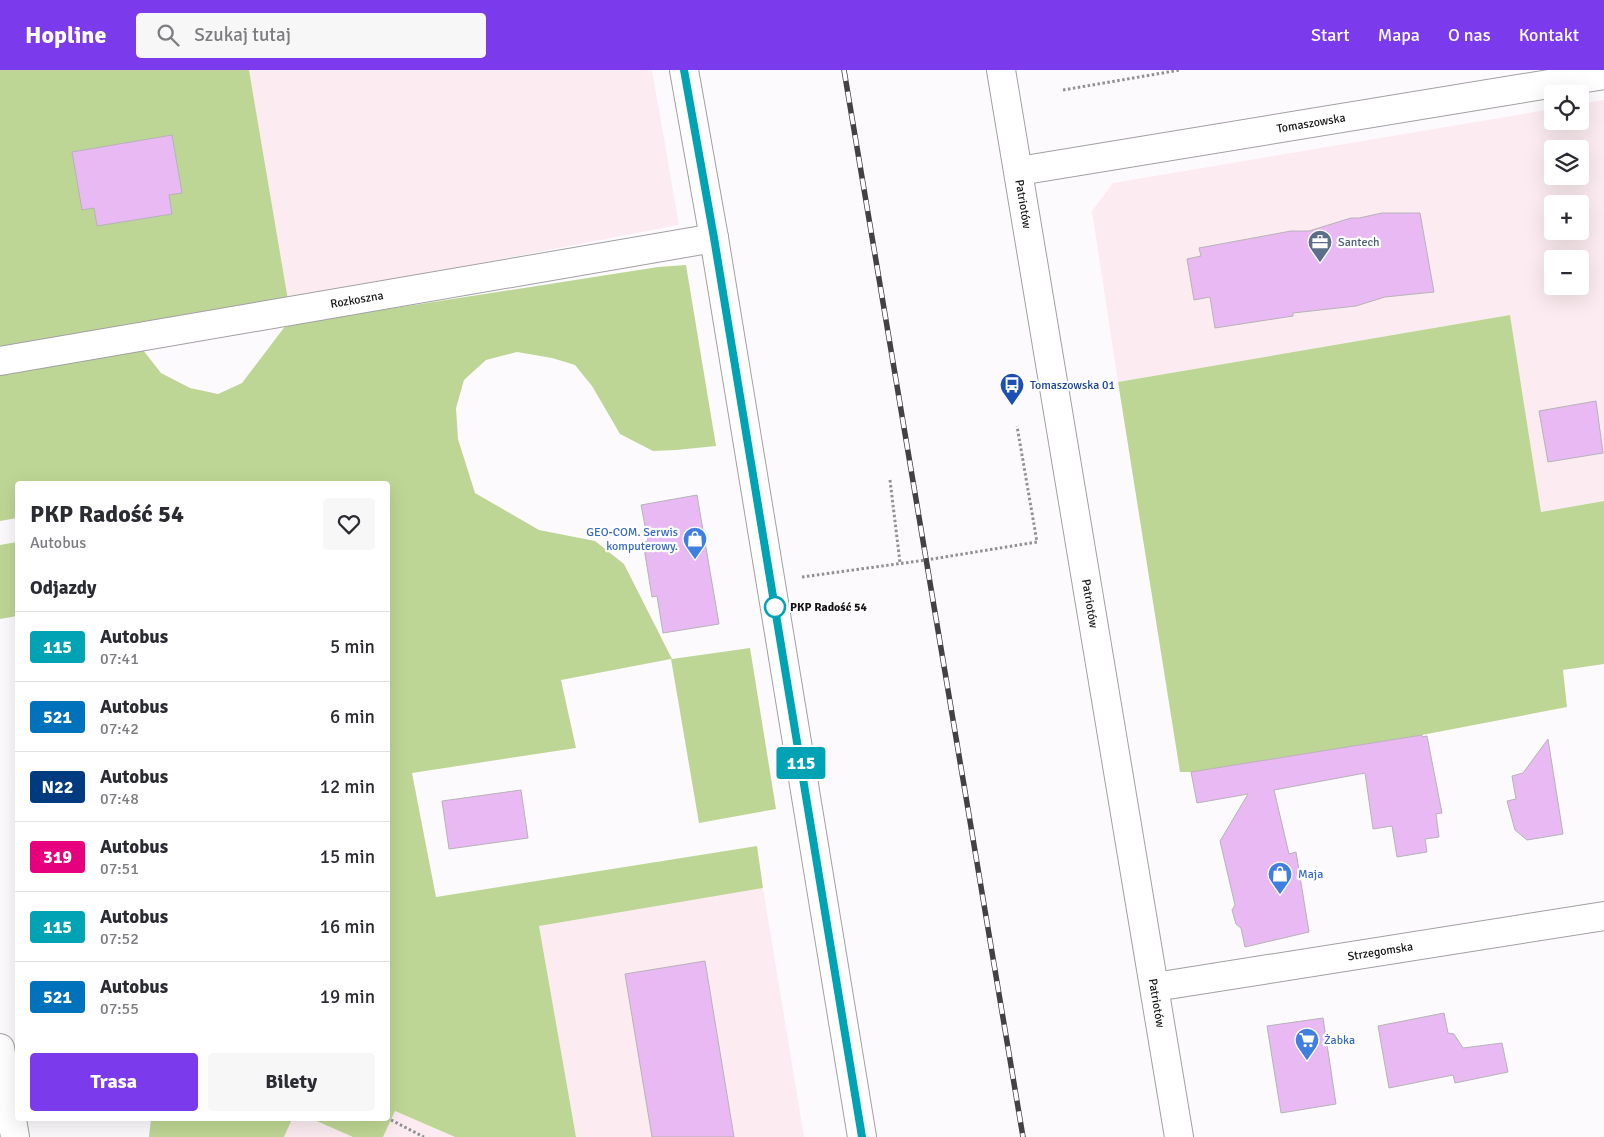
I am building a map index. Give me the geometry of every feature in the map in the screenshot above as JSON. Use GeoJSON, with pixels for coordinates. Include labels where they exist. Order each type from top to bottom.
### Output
{"type":"FeatureCollection","features":[{"type":"Feature","properties":{"kind":"main road"},"geometry":{"type":"LineString","coordinates":[[684,70],[714,238],[862,1137]]}},
{"type":"Feature","properties":{"kind":"main road","name":"Patriotów"},"geometry":{"type":"LineString","coordinates":[[1001,70],[1180,1137]]}},
{"type":"Feature","properties":{"kind":"main road","name":"Tomaszowska"},"geometry":{"type":"LineString","coordinates":[[1019,171],[1604,75]]}},
{"type":"Feature","properties":{"kind":"main road","name":"Rozkoszna"},"geometry":{"type":"LineString","coordinates":[[0,361],[714,238]]}},
{"type":"Feature","properties":{"kind":"main road","name":"Strzegomska"},"geometry":{"type":"LineString","coordinates":[[1154,987],[1604,916]]}},
{"type":"Feature","properties":{"kind":"main road"},"geometry":{"type":"LineString","coordinates":[[0,1048],[15,1137]]}},
{"type":"Feature","properties":{"kind":"path"},"geometry":{"type":"LineString","coordinates":[[1063,90],[1180,70]]}},
{"type":"Feature","properties":{"kind":"path"},"geometry":{"type":"LineString","coordinates":[[799,578],[1037,542],[1017,426]]}},
{"type":"Feature","properties":{"kind":"path"},"geometry":{"type":"LineString","coordinates":[[890,480],[900,563]]}},
{"type":"Feature","properties":{"kind":"path"},"geometry":{"type":"LineString","coordinates":[[391,1120],[423,1137]]}},
{"type":"Feature","properties":{"kind":"shaded area"},"geometry":{"type":"Polygon","coordinates":[[[249,70],[652,70],[679,225],[288,300],[249,70]]]}},
{"type":"Feature","properties":{"kind":"shaded area"},"geometry":{"type":"Polygon","coordinates":[[[1604,100],[1604,501],[1541,512],[1510,315],[1118,382],[1092,211],[1113,183],[1544,110],[1544,130],[1589,130],[1589,102],[1604,100]]]}},
{"type":"Feature","properties":{"kind":"shaded area"},"geometry":{"type":"Polygon","coordinates":[[[763,888],[804,1137],[576,1137],[539,926],[763,888]]]}},
{"type":"Feature","properties":{"kind":"shaded area"},"geometry":{"type":"Polygon","coordinates":[[[395,1111],[455,1137],[383,1137],[395,1111]]]}},
{"type":"Feature","properties":{"kind":"shaded area"},"geometry":{"type":"Polygon","coordinates":[[[291,1121],[317,1121],[353,1137],[284,1137],[291,1121]]]}},
{"type":"Feature","properties":{"kind":"green space"},"geometry":{"type":"Polygon","coordinates":[[[0,70],[249,70],[288,300],[0,349],[0,70]]]}},
{"type":"Feature","properties":{"kind":"green space"},"geometry":{"type":"Polygon","coordinates":[[[686,265],[716,446],[653,451],[620,434],[592,386],[575,365],[552,358],[517,352],[486,360],[464,380],[456,408],[458,439],[475,493],[539,530],[595,541],[624,564],[672,659],[750,648],[776,809],[699,823],[671,659],[561,680],[576,748],[412,773],[436,897],[757,846],[763,888],[539,926],[576,1137],[455,1137],[395,1111],[383,1137],[353,1137],[317,1121],[390,1121],[390,481],[15,481],[15,518],[0,521],[0,375],[143,350],[161,373],[190,388],[218,394],[242,383],[286,325],[658,267],[686,265]]]}},
{"type":"Feature","properties":{"kind":"green space"},"geometry":{"type":"Polygon","coordinates":[[[1510,315],[1541,512],[1604,501],[1604,664],[1563,670],[1567,707],[1422,735],[1191,772],[1180,772],[1118,382],[1510,315]]]}},
{"type":"Feature","properties":{"kind":"green space"},"geometry":{"type":"Polygon","coordinates":[[[15,542],[15,616],[0,619],[0,545],[15,542]]]}},
{"type":"Feature","properties":{"kind":"green space"},"geometry":{"type":"Polygon","coordinates":[[[151,1121],[291,1121],[284,1137],[149,1137],[151,1121]]]}},
{"type":"Feature","properties":{"kind":"building"},"geometry":{"type":"Polygon","coordinates":[[[172,135],[182,193],[169,195],[172,214],[97,226],[94,208],[82,210],[72,152],[172,135]]]}},
{"type":"Feature","properties":{"kind":"building"},"geometry":{"type":"Polygon","coordinates":[[[1382,213],[1420,213],[1434,292],[1385,297],[1356,306],[1293,313],[1293,316],[1215,328],[1210,297],[1194,300],[1187,259],[1201,256],[1199,248],[1291,231],[1309,231],[1351,218],[1382,213]]]}},
{"type":"Feature","properties":{"kind":"building"},"geometry":{"type":"Polygon","coordinates":[[[1596,401],[1603,453],[1548,462],[1539,411],[1596,401]]]}},
{"type":"Feature","properties":{"kind":"building"},"geometry":{"type":"Polygon","coordinates":[[[697,495],[719,624],[663,633],[657,596],[652,597],[643,542],[648,541],[641,505],[697,495]]]}},
{"type":"Feature","properties":{"kind":"building"},"geometry":{"type":"Polygon","coordinates":[[[1422,735],[1422,737],[1427,736],[1442,813],[1436,814],[1439,837],[1425,839],[1427,852],[1397,857],[1392,826],[1373,829],[1365,773],[1274,790],[1289,854],[1296,852],[1309,932],[1245,947],[1241,928],[1236,924],[1232,910],[1235,905],[1220,841],[1248,794],[1197,803],[1191,772],[1422,735]]]}},
{"type":"Feature","properties":{"kind":"building"},"geometry":{"type":"Polygon","coordinates":[[[1548,739],[1563,834],[1527,840],[1515,830],[1507,801],[1516,799],[1512,776],[1523,773],[1548,739]]]}},
{"type":"Feature","properties":{"kind":"building"},"geometry":{"type":"Polygon","coordinates":[[[521,790],[528,838],[449,849],[442,801],[521,790]]]}},
{"type":"Feature","properties":{"kind":"building"},"geometry":{"type":"Polygon","coordinates":[[[705,961],[734,1137],[652,1137],[625,974],[705,961]]]}},
{"type":"Feature","properties":{"kind":"building"},"geometry":{"type":"Polygon","coordinates":[[[1444,1013],[1448,1033],[1454,1034],[1463,1048],[1502,1043],[1508,1072],[1455,1083],[1453,1075],[1389,1088],[1378,1026],[1444,1013]]]}},
{"type":"Feature","properties":{"kind":"building"},"geometry":{"type":"Polygon","coordinates":[[[1323,1018],[1336,1104],[1281,1113],[1267,1026],[1323,1018]]]}},
{"type":"Feature","properties":{"kind":"railway"},"geometry":{"type":"LineString","coordinates":[[844,70],[1023,1137]]}},
{"type":"Feature","properties":{"kind":"bus line","name":"115"},"geometry":{"type":"LineString","coordinates":[[684,70],[714,238],[862,1137]]}},
{"type":"Feature","properties":{"kind":"place","name":"Santech"},"geometry":{"type":"Point","coordinates":[1320,263]}},
{"type":"Feature","properties":{"kind":"place","name":"Tomaszowska 01"},"geometry":{"type":"Point","coordinates":[1012,406]}},
{"type":"Feature","properties":{"kind":"place","name":"GEO-COM. Serwis komputerowy."},"geometry":{"type":"Point","coordinates":[695,560]}},
{"type":"Feature","properties":{"kind":"place","name":"PKP Radość 54"},"geometry":{"type":"Point","coordinates":[775,607]}},
{"type":"Feature","properties":{"kind":"place","name":"Maja"},"geometry":{"type":"Point","coordinates":[1280,895]}},
{"type":"Feature","properties":{"kind":"place","name":"Żabka"},"geometry":{"type":"Point","coordinates":[1307,1061]}}]}
